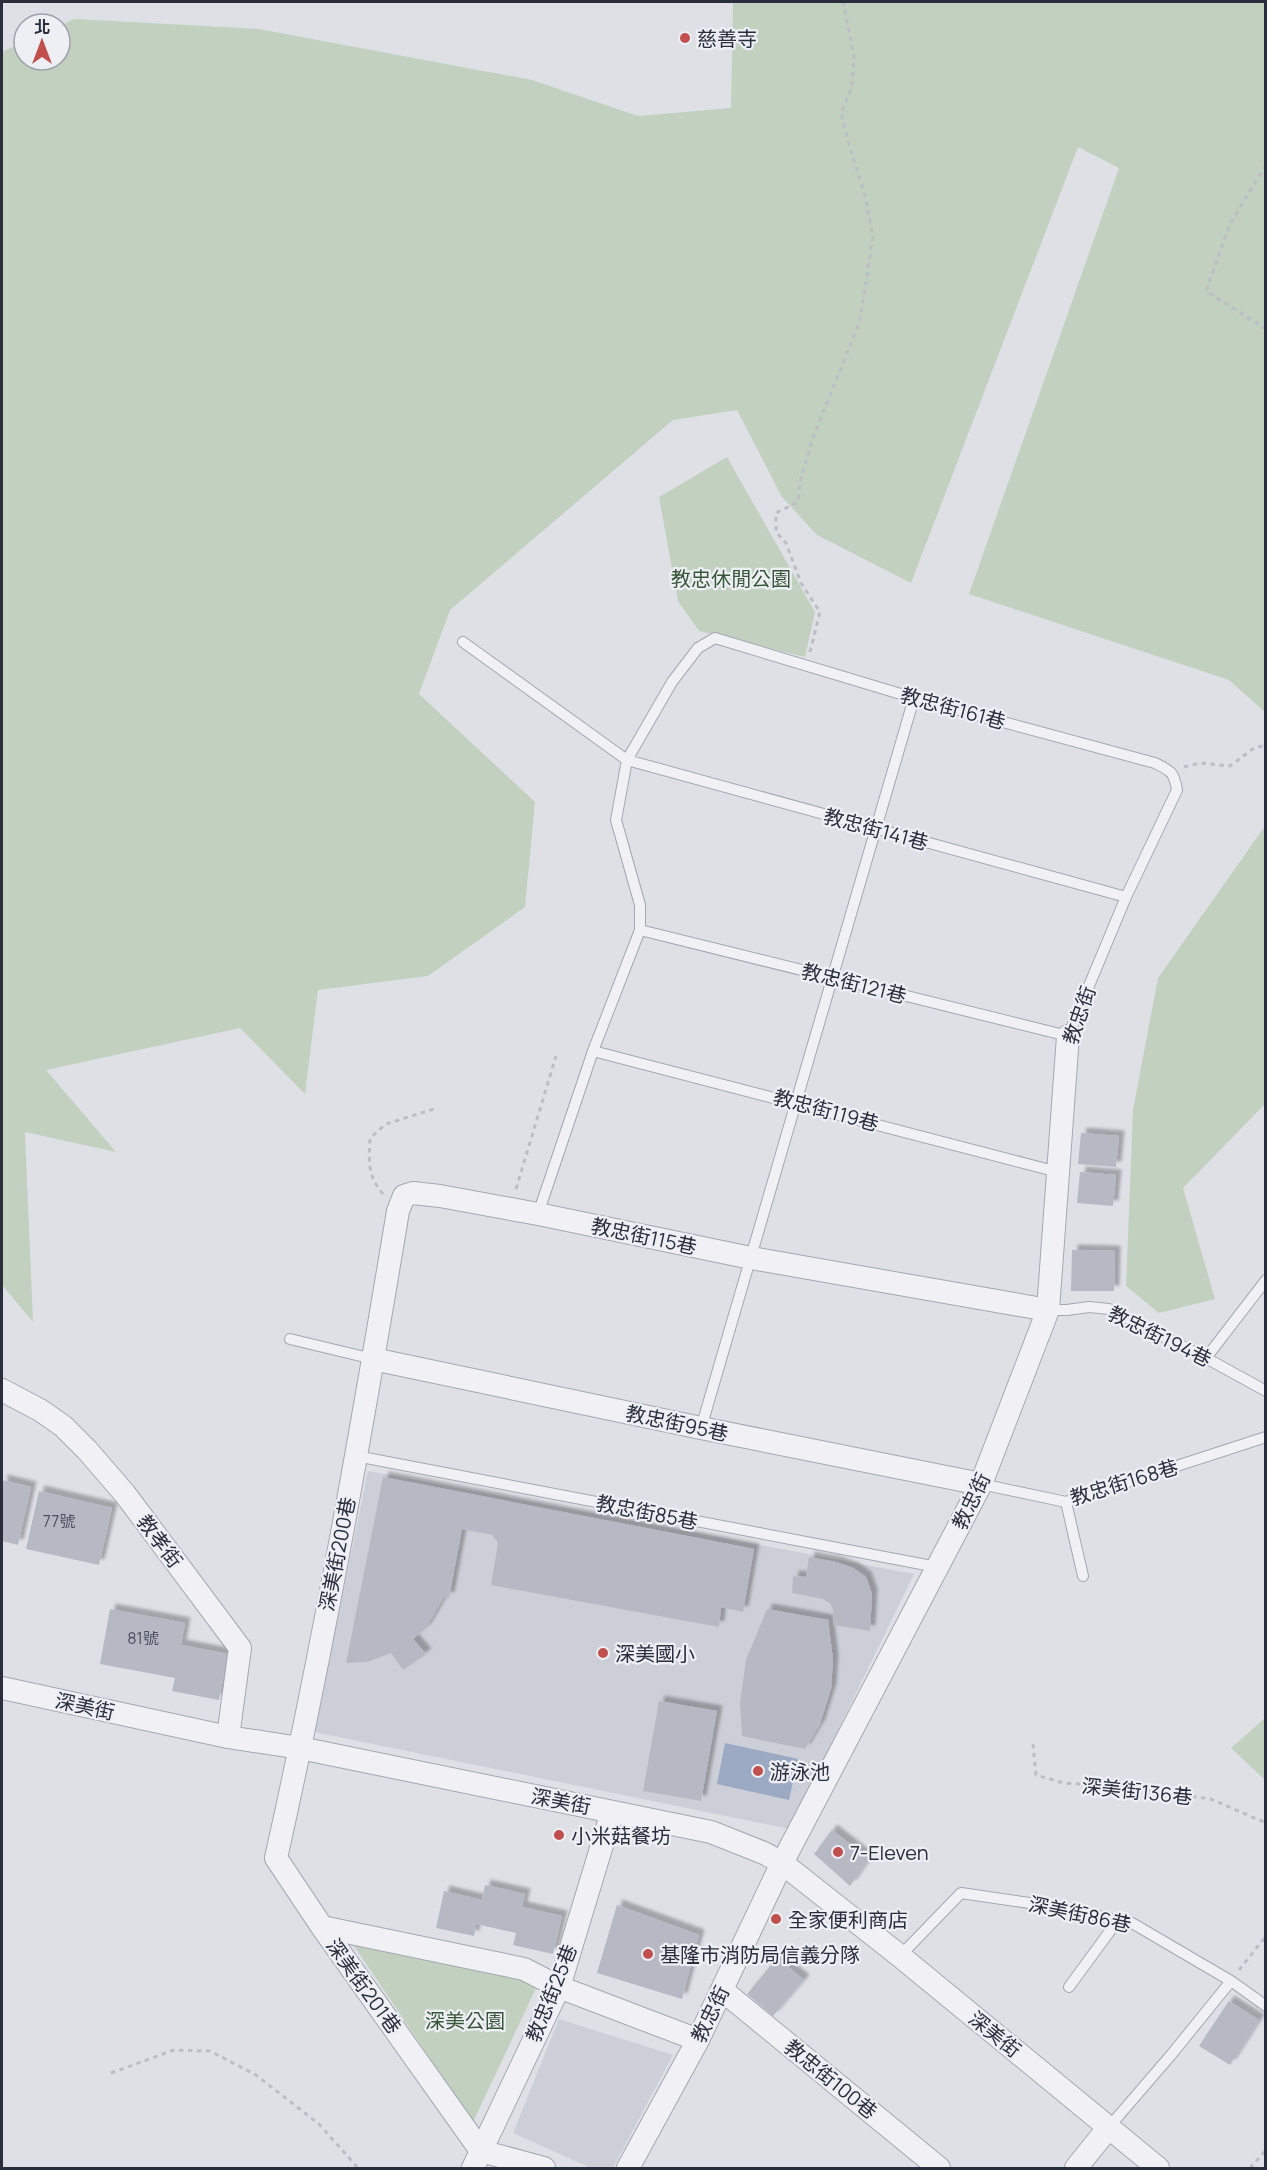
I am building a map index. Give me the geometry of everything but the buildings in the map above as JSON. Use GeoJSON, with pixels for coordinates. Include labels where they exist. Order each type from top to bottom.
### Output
{"type":"FeatureCollection","features":[{"type":"Feature","properties":{"kind":"street","name":"教忠街"},"geometry":{"type":"LineString","coordinates":[[628,2169],[698,2040],[782,1863],[981,1484],[1048,1310],[1068,1036]]}},
{"type":"Feature","properties":{"kind":"street","name":"教忠街115巷"},"geometry":{"type":"LineString","coordinates":[[398,1211],[404,1196],[413,1193],[538,1214],[751,1258],[1048,1310]]}},
{"type":"Feature","properties":{"kind":"street"},"geometry":{"type":"LineString","coordinates":[[373,1359],[398,1211]]}},
{"type":"Feature","properties":{"kind":"street","name":"教忠街95巷"},"geometry":{"type":"LineString","coordinates":[[373,1359],[981,1484]]}},
{"type":"Feature","properties":{"kind":"street","name":"深美街200巷"},"geometry":{"type":"LineString","coordinates":[[300,1748],[373,1359]]}},
{"type":"Feature","properties":{"kind":"street","name":"教孝街"},"geometry":{"type":"LineString","coordinates":[[2,1390],[56,1421],[87,1450],[125,1494],[240,1648],[228,1737]]}},
{"type":"Feature","properties":{"kind":"street","name":"深美街"},"geometry":{"type":"LineString","coordinates":[[2,1688],[228,1737],[300,1748],[711,1832],[765,1853],[782,1863],[900,1956],[1158,2169]]}},
{"type":"Feature","properties":{"kind":"street","name":"深美街201巷"},"geometry":{"type":"LineString","coordinates":[[300,1748],[276,1858],[477,2160]]}},
{"type":"Feature","properties":{"kind":"street","name":"教忠街25巷"},"geometry":{"type":"LineString","coordinates":[[477,2160],[559,1987],[612,1812]]}},
{"type":"Feature","properties":{"kind":"street"},"geometry":{"type":"LineString","coordinates":[[322,1927],[524,1969],[559,1987],[698,2040]]}},
{"type":"Feature","properties":{"kind":"street","name":"教忠街100巷"},"geometry":{"type":"LineString","coordinates":[[722,1990],[939,2169]]}},
{"type":"Feature","properties":{"kind":"street"},"geometry":{"type":"LineString","coordinates":[[1076,2169],[1109,2127]]}},
{"type":"Feature","properties":{"kind":"street"},"geometry":{"type":"LineString","coordinates":[[477,2160],[544,2169]]}},
{"type":"Feature","properties":{"kind":"lane","name":"教忠街161巷"},"geometry":{"type":"LineString","coordinates":[[627,760],[672,682],[698,648],[715,638],[914,698],[1155,763],[1171,770]]}},
{"type":"Feature","properties":{"kind":"lane"},"geometry":{"type":"LineString","coordinates":[[463,642],[627,760],[616,820],[640,905],[640,930],[593,1051],[538,1214]]}},
{"type":"Feature","properties":{"kind":"lane"},"geometry":{"type":"LineString","coordinates":[[701,1428],[914,698]]}},
{"type":"Feature","properties":{"kind":"lane","name":"教忠街141巷"},"geometry":{"type":"LineString","coordinates":[[627,760],[1126,897]]}},
{"type":"Feature","properties":{"kind":"lane","name":"教忠街"},"geometry":{"type":"LineString","coordinates":[[1068,1036],[1126,897],[1177,790],[1171,770]]}},
{"type":"Feature","properties":{"kind":"lane","name":"教忠街121巷"},"geometry":{"type":"LineString","coordinates":[[640,930],[1068,1036]]}},
{"type":"Feature","properties":{"kind":"lane","name":"教忠街119巷"},"geometry":{"type":"LineString","coordinates":[[593,1051],[1058,1172]]}},
{"type":"Feature","properties":{"kind":"lane"},"geometry":{"type":"LineString","coordinates":[[1206,1358],[1266,1280]]}},
{"type":"Feature","properties":{"kind":"lane","name":"教忠街194巷"},"geometry":{"type":"LineString","coordinates":[[1048,1310],[1089,1307],[1109,1309],[1266,1391]]}},
{"type":"Feature","properties":{"kind":"lane"},"geometry":{"type":"LineString","coordinates":[[290,1339],[373,1359]]}},
{"type":"Feature","properties":{"kind":"lane","name":"教忠街168巷"},"geometry":{"type":"LineString","coordinates":[[981,1484],[1066,1503],[1266,1437]]}},
{"type":"Feature","properties":{"kind":"lane","name":"教忠街85巷"},"geometry":{"type":"LineString","coordinates":[[356,1456],[938,1567]]}},
{"type":"Feature","properties":{"kind":"lane"},"geometry":{"type":"LineString","coordinates":[[1066,1503],[1083,1576]]}},
{"type":"Feature","properties":{"kind":"lane","name":"深美街86巷"},"geometry":{"type":"LineString","coordinates":[[900,1956],[961,1893],[1036,1904],[1132,1923],[1231,1981],[1266,2006]]}},
{"type":"Feature","properties":{"kind":"lane"},"geometry":{"type":"LineString","coordinates":[[1069,1987],[1118,1920]]}},
{"type":"Feature","properties":{"kind":"lane"},"geometry":{"type":"LineString","coordinates":[[1109,2127],[1231,1981]]}},
{"type":"Feature","properties":{"kind":"path"},"geometry":{"type":"LineString","coordinates":[[806,666],[820,612],[801,583],[786,543],[776,532],[776,513],[798,502],[800,482],[812,440],[860,321],[873,236],[865,195],[841,113],[852,87],[854,56],[843,2]]}},
{"type":"Feature","properties":{"kind":"path"},"geometry":{"type":"LineString","coordinates":[[1266,165],[1230,224],[1206,291],[1266,329]]}},
{"type":"Feature","properties":{"kind":"path"},"geometry":{"type":"LineString","coordinates":[[1171,770],[1200,763],[1230,766],[1254,748],[1266,745]]}},
{"type":"Feature","properties":{"kind":"path"},"geometry":{"type":"LineString","coordinates":[[510,1209],[556,1056]]}},
{"type":"Feature","properties":{"kind":"path"},"geometry":{"type":"LineString","coordinates":[[398,1211],[374,1183],[369,1165],[370,1138],[386,1124],[434,1108]]}},
{"type":"Feature","properties":{"kind":"path","name":"深美街136巷"},"geometry":{"type":"LineString","coordinates":[[1033,1744],[1036,1776],[1064,1783],[1116,1786],[1211,1799],[1266,1823]]}},
{"type":"Feature","properties":{"kind":"path"},"geometry":{"type":"LineString","coordinates":[[1231,1981],[1266,1936]]}},
{"type":"Feature","properties":{"kind":"path"},"geometry":{"type":"LineString","coordinates":[[111,2073],[174,2050],[210,2051],[256,2075],[319,2124],[358,2169]]}},
{"type":"Feature","properties":{"kind":"path"},"geometry":{"type":"LineString","coordinates":[[1250,2169],[1266,2150]]}},
{"type":"Feature","properties":{"kind":"shaded area","name":"深美國小"},"geometry":{"type":"Polygon","coordinates":[[[368,1471],[914,1574],[790,1829],[314,1732],[368,1471]]]}},
{"type":"Feature","properties":{"kind":"shaded area"},"geometry":{"type":"Polygon","coordinates":[[[559,2019],[673,2055],[613,2168],[591,2168],[513,2133],[559,2019]]]}},
{"type":"Feature","properties":{"kind":"green space"},"geometry":{"type":"Polygon","coordinates":[[[733,2],[1265,2],[1265,712],[1229,680],[969,594],[1119,168],[1078,147],[911,583],[817,535],[782,497],[737,410],[673,420],[450,610],[419,694],[535,802],[525,907],[428,976],[318,990],[305,1094],[240,1028],[46,1070],[116,1152],[25,1132],[33,1322],[2,1285],[2,52],[12,47],[12,72],[72,72],[72,20],[74,19],[259,29],[532,80],[638,116],[731,108],[733,2]]]}},
{"type":"Feature","properties":{"kind":"green space","name":"教忠休閒公園"},"geometry":{"type":"Polygon","coordinates":[[[727,457],[815,612],[805,657],[699,631],[678,601],[659,497],[727,457]]]}},
{"type":"Feature","properties":{"kind":"green space"},"geometry":{"type":"Polygon","coordinates":[[[1265,826],[1265,1104],[1183,1188],[1215,1299],[1159,1313],[1126,1286],[1133,1110],[1158,978],[1265,826]]]}},
{"type":"Feature","properties":{"kind":"green space"},"geometry":{"type":"Polygon","coordinates":[[[1265,1718],[1265,1780],[1231,1748],[1265,1718]]]}},
{"type":"Feature","properties":{"kind":"green space","name":"深美公園"},"geometry":{"type":"Polygon","coordinates":[[[350,1940],[538,1984],[473,2122],[350,1940]]]}},
{"type":"Feature","properties":{"kind":"water","name":"游泳池"},"geometry":{"type":"Polygon","coordinates":[[[725,1743],[798,1759],[789,1800],[717,1784],[725,1743]]]}},
{"type":"Feature","properties":{"kind":"place","name":"慈善寺"},"geometry":{"type":"Point","coordinates":[685,38]}},
{"type":"Feature","properties":{"kind":"place","name":"深美國小"},"geometry":{"type":"Point","coordinates":[603,1653]}},
{"type":"Feature","properties":{"kind":"place","name":"游泳池"},"geometry":{"type":"Point","coordinates":[758,1771]}},
{"type":"Feature","properties":{"kind":"place","name":"小米菇餐坊"},"geometry":{"type":"Point","coordinates":[559,1835]}},
{"type":"Feature","properties":{"kind":"place","name":"7-Eleven"},"geometry":{"type":"Point","coordinates":[838,1852]}},
{"type":"Feature","properties":{"kind":"place","name":"全家便利商店"},"geometry":{"type":"Point","coordinates":[776,1919]}},
{"type":"Feature","properties":{"kind":"place","name":"基隆市消防局信義分隊"},"geometry":{"type":"Point","coordinates":[648,1954]}}]}
